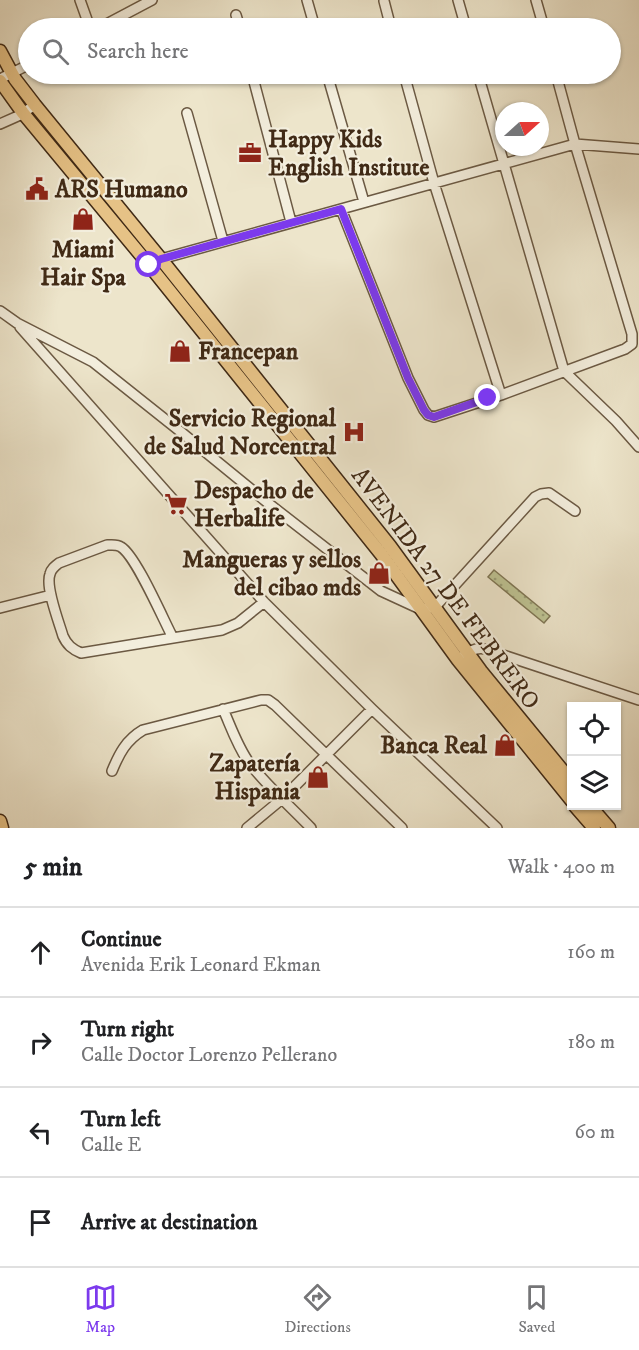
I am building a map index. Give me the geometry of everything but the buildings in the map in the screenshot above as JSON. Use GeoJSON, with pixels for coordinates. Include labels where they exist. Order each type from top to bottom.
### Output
{"type":"FeatureCollection","features":[{"type":"Feature","properties":{"kind":"main road","name":"AVENIDA 27 DE FEBRERO"},"geometry":{"type":"LineString","coordinates":[[0,51],[18,81]]}},
{"type":"Feature","properties":{"kind":"main road","name":"AVENIDA 27 DE FEBRERO"},"geometry":{"type":"LineString","coordinates":[[0,80],[23,113],[149,265],[381,554],[420,609],[567,776]]}},
{"type":"Feature","properties":{"kind":"main road","name":"AVENIDA 27 DE FEBRERO"},"geometry":{"type":"LineString","coordinates":[[20,84],[390,546],[435,608],[463,656],[567,794]]}},
{"type":"Feature","properties":{"kind":"main road"},"geometry":{"type":"LineString","coordinates":[[578,810],[594,828]]}},
{"type":"Feature","properties":{"kind":"main road"},"geometry":{"type":"LineString","coordinates":[[593,810],[609,828]]}},
{"type":"Feature","properties":{"kind":"main road"},"geometry":{"type":"LineString","coordinates":[[0,821],[2,828]]}},
{"type":"Feature","properties":{"kind":"street"},"geometry":{"type":"LineString","coordinates":[[80,0],[86,18]]}},
{"type":"Feature","properties":{"kind":"street"},"geometry":{"type":"LineString","coordinates":[[118,18],[151,0]]}},
{"type":"Feature","properties":{"kind":"street"},"geometry":{"type":"LineString","coordinates":[[307,0],[312,18]]}},
{"type":"Feature","properties":{"kind":"street"},"geometry":{"type":"LineString","coordinates":[[458,0],[463,18]]}},
{"type":"Feature","properties":{"kind":"street"},"geometry":{"type":"LineString","coordinates":[[536,0],[541,18]]}},
{"type":"Feature","properties":{"kind":"street"},"geometry":{"type":"LineString","coordinates":[[384,1],[388,18]]}},
{"type":"Feature","properties":{"kind":"street"},"geometry":{"type":"LineString","coordinates":[[0,80],[18,70]]}},
{"type":"Feature","properties":{"kind":"street"},"geometry":{"type":"LineString","coordinates":[[255,84],[291,222]]}},
{"type":"Feature","properties":{"kind":"street"},"geometry":{"type":"LineString","coordinates":[[330,84],[364,202]]}},
{"type":"Feature","properties":{"kind":"street"},"geometry":{"type":"LineString","coordinates":[[407,84],[434,183],[501,395]]}},
{"type":"Feature","properties":{"kind":"street"},"geometry":{"type":"LineString","coordinates":[[481,84],[564,371],[616,421],[639,447]]}},
{"type":"Feature","properties":{"kind":"street"},"geometry":{"type":"LineString","coordinates":[[341,209],[408,378],[428,415],[434,417],[501,395],[625,349],[632,344],[632,334],[559,84]]}},
{"type":"Feature","properties":{"kind":"street"},"geometry":{"type":"LineString","coordinates":[[0,124],[35,105]]}},
{"type":"Feature","properties":{"kind":"street"},"geometry":{"type":"LineString","coordinates":[[187,113],[223,241]]}},
{"type":"Feature","properties":{"kind":"street"},"geometry":{"type":"LineString","coordinates":[[149,265],[161,259],[223,241],[575,144],[639,149]]}},
{"type":"Feature","properties":{"kind":"street"},"geometry":{"type":"LineString","coordinates":[[0,311],[16,323],[93,362],[381,591],[420,609],[435,608],[541,494],[549,493],[575,511]]}},
{"type":"Feature","properties":{"kind":"street"},"geometry":{"type":"LineString","coordinates":[[16,323],[264,602],[497,828]]}},
{"type":"Feature","properties":{"kind":"street"},"geometry":{"type":"LineString","coordinates":[[173,638],[134,561],[115,544],[59,563],[50,573],[51,595],[66,642],[81,653],[173,638],[230,627],[264,602]]}},
{"type":"Feature","properties":{"kind":"street"},"geometry":{"type":"LineString","coordinates":[[0,608],[51,595]]}},
{"type":"Feature","properties":{"kind":"street"},"geometry":{"type":"LineString","coordinates":[[463,656],[481,648],[485,649],[639,700]]}},
{"type":"Feature","properties":{"kind":"street"},"geometry":{"type":"LineString","coordinates":[[112,771],[120,752],[129,740],[142,730],[268,700],[402,828]]}},
{"type":"Feature","properties":{"kind":"street"},"geometry":{"type":"LineString","coordinates":[[223,709],[249,763],[311,828]]}},
{"type":"Feature","properties":{"kind":"street"},"geometry":{"type":"LineString","coordinates":[[247,828],[282,799],[372,709]]}},
{"type":"Feature","properties":{"kind":"green space"},"geometry":{"type":"Polygon","coordinates":[[[494,570],[550,616],[544,623],[488,577],[494,570]]]}},
{"type":"Feature","properties":{"kind":"place","name":"Happy Kids English Institute"},"geometry":{"type":"Point","coordinates":[250,153]}},
{"type":"Feature","properties":{"kind":"place","name":"ARS Humano"},"geometry":{"type":"Point","coordinates":[37,189]}},
{"type":"Feature","properties":{"kind":"place","name":"Miami Hair Spa"},"geometry":{"type":"Point","coordinates":[83,219]}},
{"type":"Feature","properties":{"kind":"place","name":"Francepan"},"geometry":{"type":"Point","coordinates":[180,351]}},
{"type":"Feature","properties":{"kind":"place","name":"Servicio Regional de Salud Norcentral"},"geometry":{"type":"Point","coordinates":[354,432]}},
{"type":"Feature","properties":{"kind":"place","name":"Despacho de Herbalife"},"geometry":{"type":"Point","coordinates":[176,504]}},
{"type":"Feature","properties":{"kind":"place","name":"Mangueras y sellos del cibao mds"},"geometry":{"type":"Point","coordinates":[379,573]}},
{"type":"Feature","properties":{"kind":"place","name":"Banca Real"},"geometry":{"type":"Point","coordinates":[505,745]}},
{"type":"Feature","properties":{"kind":"place","name":"Zapatería Hispania"},"geometry":{"type":"Point","coordinates":[318,777]}},
{"type":"Feature","properties":{"kind":"route"},"geometry":{"type":"LineString","coordinates":[[149,265],[161,259],[341,209],[408,378],[424,410],[428,415],[434,417],[488,398]]}}]}
